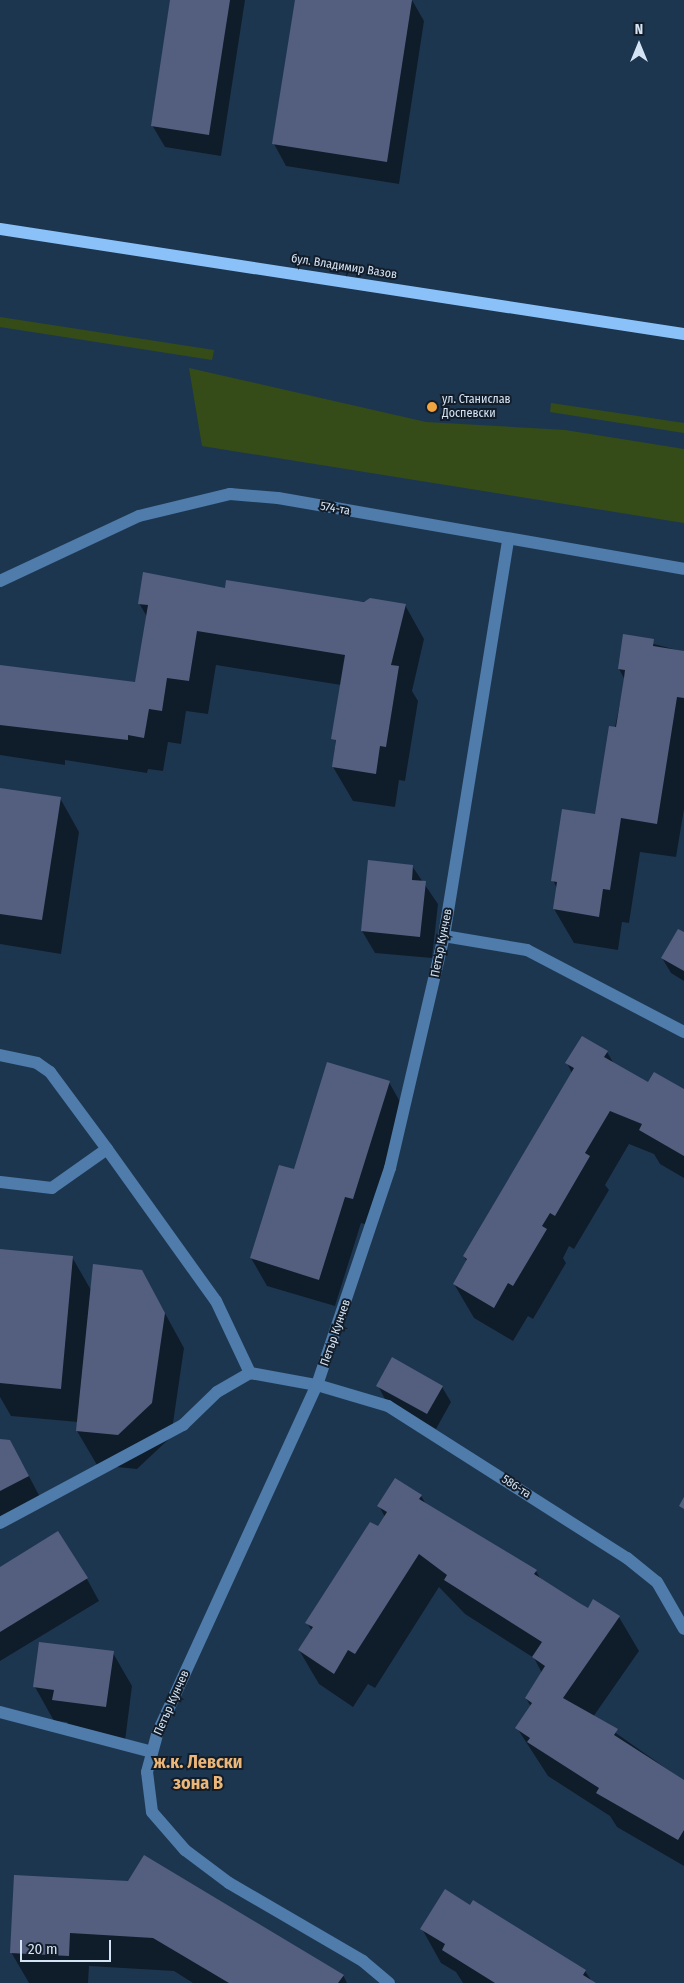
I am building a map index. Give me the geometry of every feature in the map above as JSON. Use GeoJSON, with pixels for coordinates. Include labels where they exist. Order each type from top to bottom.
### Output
{"type":"FeatureCollection","features":[{"type":"Feature","properties":{"kind":"main road","name":"бул. Владимир Вазов"},"geometry":{"type":"LineString","coordinates":[[0,229],[684,334]]}},
{"type":"Feature","properties":{"kind":"street","name":"574-та"},"geometry":{"type":"LineString","coordinates":[[0,581],[139,516],[230,494],[278,498],[508,540],[684,569]]}},
{"type":"Feature","properties":{"kind":"street","name":"Петър Кунчев"},"geometry":{"type":"LineString","coordinates":[[388,1983],[363,1961],[229,1883],[185,1850],[152,1812],[147,1772],[152,1752],[318,1385],[390,1168],[444,936],[508,540]]}},
{"type":"Feature","properties":{"kind":"street"},"geometry":{"type":"LineString","coordinates":[[444,936],[527,950],[684,1032]]}},
{"type":"Feature","properties":{"kind":"street"},"geometry":{"type":"LineString","coordinates":[[0,1055],[37,1064],[50,1072],[216,1302],[250,1373],[217,1392],[183,1425],[0,1522]]}},
{"type":"Feature","properties":{"kind":"street"},"geometry":{"type":"LineString","coordinates":[[0,1182],[52,1188],[107,1149]]}},
{"type":"Feature","properties":{"kind":"street","name":"586-та"},"geometry":{"type":"LineString","coordinates":[[250,1373],[318,1385],[388,1406],[627,1558],[657,1582],[684,1629]]}},
{"type":"Feature","properties":{"kind":"street"},"geometry":{"type":"LineString","coordinates":[[0,1712],[152,1752]]}},
{"type":"Feature","properties":{"kind":"green space"},"geometry":{"type":"Polygon","coordinates":[[[0,317],[214,350],[212,360],[0,327],[0,317]]]}},
{"type":"Feature","properties":{"kind":"green space"},"geometry":{"type":"Polygon","coordinates":[[[189,368],[426,422],[565,430],[684,449],[684,523],[202,446],[189,368]]]}},
{"type":"Feature","properties":{"kind":"green space"},"geometry":{"type":"Polygon","coordinates":[[[551,403],[684,423],[684,433],[550,412],[551,403]]]}},
{"type":"Feature","properties":{"kind":"building"},"geometry":{"type":"Polygon","coordinates":[[[170,0],[230,0],[209,135],[151,126],[170,0]]]}},
{"type":"Feature","properties":{"kind":"building"},"geometry":{"type":"Polygon","coordinates":[[[295,0],[412,0],[387,162],[272,144],[295,0]]]}},
{"type":"Feature","properties":{"kind":"building"},"geometry":{"type":"Polygon","coordinates":[[[143,572],[225,588],[226,580],[364,602],[370,598],[406,604],[391,665],[399,666],[386,747],[380,746],[376,774],[332,767],[336,740],[331,739],[345,655],[197,631],[189,681],[167,678],[162,711],[149,709],[144,738],[128,735],[128,740],[0,725],[0,665],[135,682],[148,605],[138,604],[143,572]]]}},
{"type":"Feature","properties":{"kind":"building"},"geometry":{"type":"Polygon","coordinates":[[[623,634],[654,639],[653,646],[684,651],[684,698],[677,697],[657,824],[621,818],[610,890],[603,889],[599,917],[553,909],[557,882],[551,881],[562,809],[595,814],[609,726],[616,727],[624,678],[625,670],[618,669],[623,634]]]}},
{"type":"Feature","properties":{"kind":"building"},"geometry":{"type":"Polygon","coordinates":[[[0,788],[61,797],[42,920],[0,914],[0,788]]]}},
{"type":"Feature","properties":{"kind":"building"},"geometry":{"type":"Polygon","coordinates":[[[368,860],[413,865],[412,880],[426,881],[420,937],[361,931],[368,860]]]}},
{"type":"Feature","properties":{"kind":"building"},"geometry":{"type":"Polygon","coordinates":[[[678,929],[684,932],[684,971],[661,958],[678,929]]]}},
{"type":"Feature","properties":{"kind":"building"},"geometry":{"type":"Polygon","coordinates":[[[582,1036],[608,1051],[604,1057],[648,1082],[654,1072],[684,1089],[684,1156],[639,1130],[642,1124],[610,1111],[585,1153],[590,1156],[555,1216],[550,1213],[542,1226],[547,1229],[513,1286],[508,1283],[494,1308],[453,1284],[467,1259],[463,1256],[574,1068],[565,1063],[582,1036]]]}},
{"type":"Feature","properties":{"kind":"building"},"geometry":{"type":"Polygon","coordinates":[[[327,1062],[390,1081],[353,1199],[345,1197],[319,1280],[250,1258],[279,1165],[294,1169],[327,1062]]]}},
{"type":"Feature","properties":{"kind":"building"},"geometry":{"type":"Polygon","coordinates":[[[0,1249],[73,1256],[61,1389],[0,1383],[0,1249]]]}},
{"type":"Feature","properties":{"kind":"building"},"geometry":{"type":"Polygon","coordinates":[[[93,1264],[142,1270],[165,1313],[152,1403],[118,1435],[76,1431],[93,1264]]]}},
{"type":"Feature","properties":{"kind":"building"},"geometry":{"type":"Polygon","coordinates":[[[392,1357],[443,1386],[427,1414],[376,1386],[392,1357]]]}},
{"type":"Feature","properties":{"kind":"building"},"geometry":{"type":"Polygon","coordinates":[[[0,1439],[10,1440],[29,1476],[0,1491],[0,1439]]]}},
{"type":"Feature","properties":{"kind":"building"},"geometry":{"type":"Polygon","coordinates":[[[395,1478],[422,1495],[419,1499],[537,1570],[534,1574],[581,1604],[588,1608],[593,1599],[620,1616],[563,1698],[618,1729],[614,1735],[684,1780],[684,1830],[678,1840],[596,1793],[599,1788],[527,1742],[530,1738],[515,1728],[532,1703],[525,1698],[545,1666],[532,1657],[542,1642],[444,1580],[447,1575],[419,1554],[355,1654],[348,1650],[334,1674],[298,1650],[313,1627],[305,1623],[370,1522],[378,1526],[387,1512],[377,1506],[395,1478]]]}},
{"type":"Feature","properties":{"kind":"building"},"geometry":{"type":"Polygon","coordinates":[[[684,1497],[684,1509],[679,1506],[684,1497]]]}},
{"type":"Feature","properties":{"kind":"building"},"geometry":{"type":"Polygon","coordinates":[[[58,1531],[88,1578],[0,1632],[0,1567],[58,1531]]]}},
{"type":"Feature","properties":{"kind":"building"},"geometry":{"type":"Polygon","coordinates":[[[39,1642],[114,1651],[106,1707],[52,1700],[54,1690],[33,1687],[39,1642]]]}},
{"type":"Feature","properties":{"kind":"building"},"geometry":{"type":"Polygon","coordinates":[[[144,1855],[344,1975],[338,1983],[229,1983],[153,1938],[70,1933],[69,1956],[10,1953],[14,1875],[128,1881],[144,1855]]]}},
{"type":"Feature","properties":{"kind":"building"},"geometry":{"type":"Polygon","coordinates":[[[445,1889],[470,1905],[473,1900],[586,1970],[583,1975],[596,1983],[495,1983],[442,1950],[445,1944],[420,1929],[445,1889]]]}},
{"type":"Feature","properties":{"kind":"place","name":"ул. Станислав Доспевски"},"geometry":{"type":"Point","coordinates":[432,407]}},
{"type":"Feature","properties":{"kind":"district","name":"ж.к. Левски зона В"},"geometry":{"type":"Point","coordinates":[198,1774]}}]}
